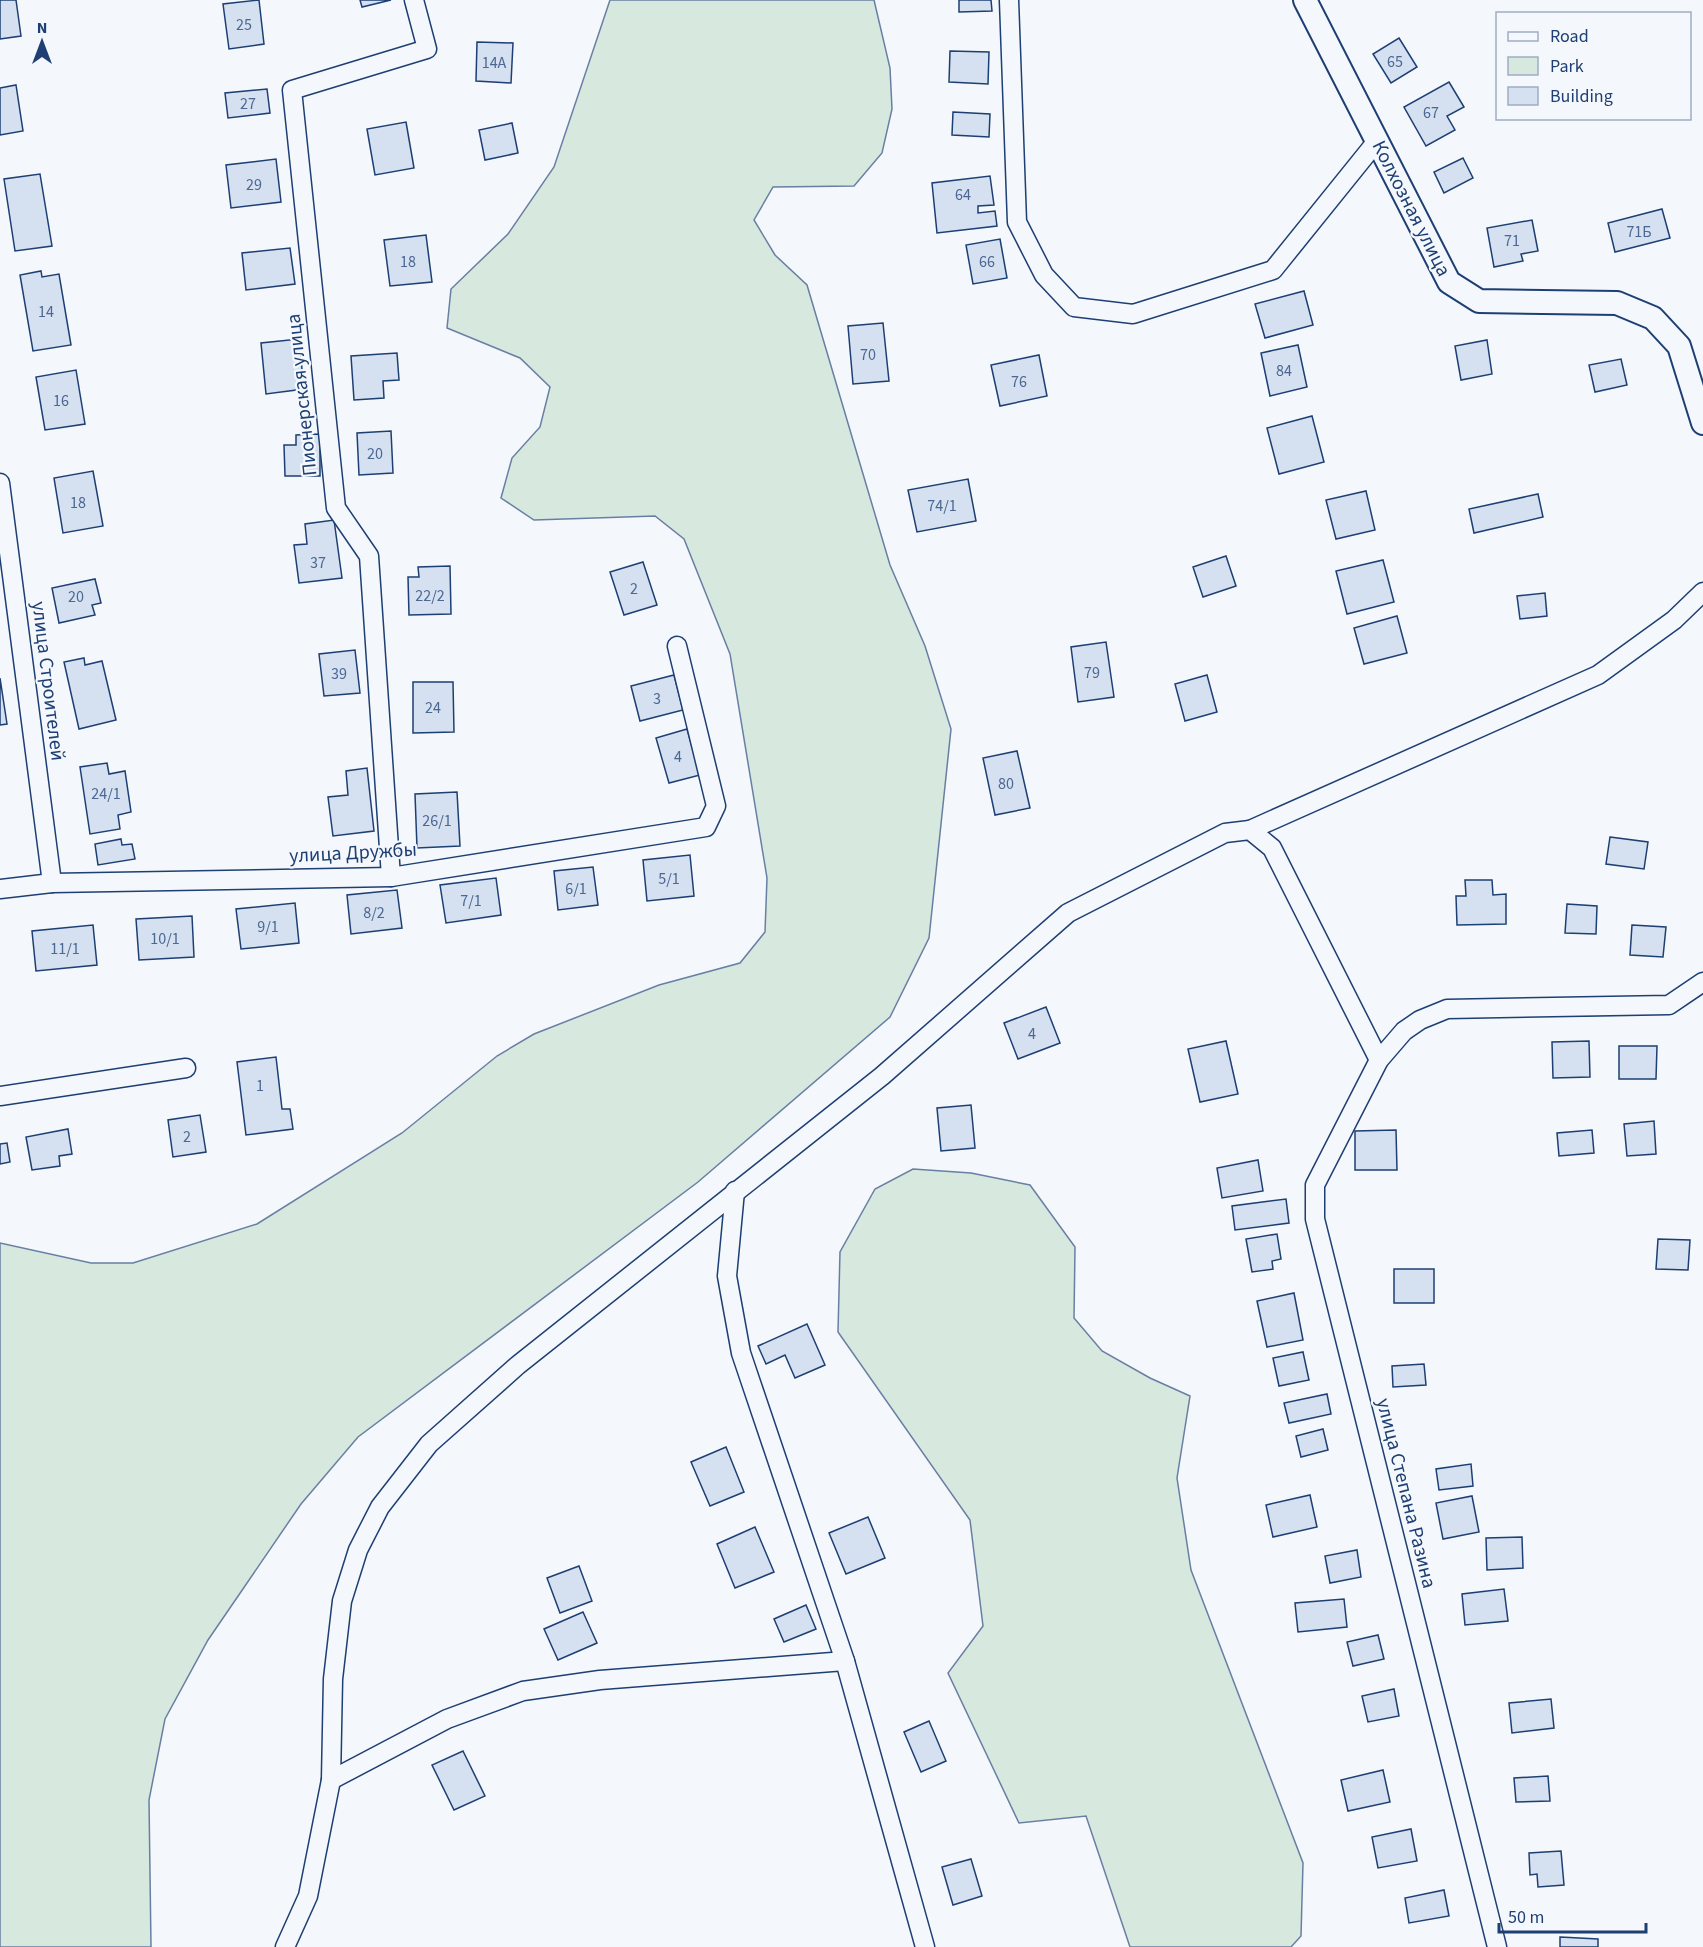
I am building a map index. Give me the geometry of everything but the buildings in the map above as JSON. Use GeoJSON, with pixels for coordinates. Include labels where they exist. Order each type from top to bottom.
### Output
{"type":"FeatureCollection","features":[{"type":"Feature","properties":{"kind":"street","name":"Пионерская улица"},"geometry":{"type":"LineString","coordinates":[[391,877],[369,556],[336,508],[292,90],[427,49],[414,0]]}},
{"type":"Feature","properties":{"kind":"street"},"geometry":{"type":"LineString","coordinates":[[1009,0],[1017,222],[1044,275],[1074,307],[1133,314],[1272,270],[1377,141]]}},
{"type":"Feature","properties":{"kind":"street","name":"Колхозная улица"},"geometry":{"type":"LineString","coordinates":[[1305,0],[1449,282],[1479,301],[1617,303],[1653,318],[1679,346],[1703,423]]}},
{"type":"Feature","properties":{"kind":"street","name":"улица Строителей"},"geometry":{"type":"LineString","coordinates":[[0,483],[52,883]]}},
{"type":"Feature","properties":{"kind":"street"},"geometry":{"type":"LineString","coordinates":[[285,1947],[308,1896],[331,1780],[333,1679],[342,1600],[358,1550],[380,1507],[429,1444],[518,1365],[735,1191],[882,1077],[1068,913],[1225,833],[1250,830],[1598,675],[1674,620],[1703,592]]}},
{"type":"Feature","properties":{"kind":"street","name":"улица Дружбы"},"geometry":{"type":"LineString","coordinates":[[0,889],[52,883],[391,877],[706,827],[716,806],[677,646]]}},
{"type":"Feature","properties":{"kind":"street"},"geometry":{"type":"LineString","coordinates":[[1250,830],[1272,848],[1379,1059]]}},
{"type":"Feature","properties":{"kind":"street","name":"улица Степана Разина"},"geometry":{"type":"LineString","coordinates":[[1497,1947],[1315,1219],[1315,1185],[1379,1059],[1404,1031],[1420,1020],[1447,1009],[1669,1005],[1703,982]]}},
{"type":"Feature","properties":{"kind":"street"},"geometry":{"type":"LineString","coordinates":[[0,1096],[186,1068]]}},
{"type":"Feature","properties":{"kind":"street"},"geometry":{"type":"LineString","coordinates":[[735,1191],[727,1276],[741,1353],[846,1661],[925,1947]]}},
{"type":"Feature","properties":{"kind":"street"},"geometry":{"type":"LineString","coordinates":[[331,1780],[447,1719],[523,1691],[600,1680],[846,1661]]}},
{"type":"Feature","properties":{"kind":"green space"},"geometry":{"type":"Polygon","coordinates":[[[610,0],[874,0],[890,68],[892,109],[882,153],[854,186],[773,187],[754,220],[775,255],[807,285],[890,565],[925,646],[951,729],[929,938],[890,1017],[698,1182],[358,1437],[301,1504],[208,1640],[165,1719],[149,1800],[151,1947],[0,1947],[0,1243],[91,1263],[133,1263],[257,1224],[402,1133],[497,1056],[534,1034],[659,985],[740,963],[765,932],[767,878],[730,654],[684,539],[655,516],[534,520],[501,498],[512,458],[540,427],[550,387],[520,358],[447,328],[451,289],[508,234],[554,167],[610,0]]]}},
{"type":"Feature","properties":{"kind":"green space"},"geometry":{"type":"Polygon","coordinates":[[[913,1169],[971,1173],[1030,1185],[1075,1247],[1074,1318],[1102,1351],[1150,1378],[1190,1396],[1177,1478],[1191,1570],[1303,1863],[1301,1936],[1291,1947],[1130,1947],[1086,1816],[1019,1823],[948,1673],[983,1626],[970,1520],[838,1332],[840,1252],[875,1189],[913,1169]]]}}]}
